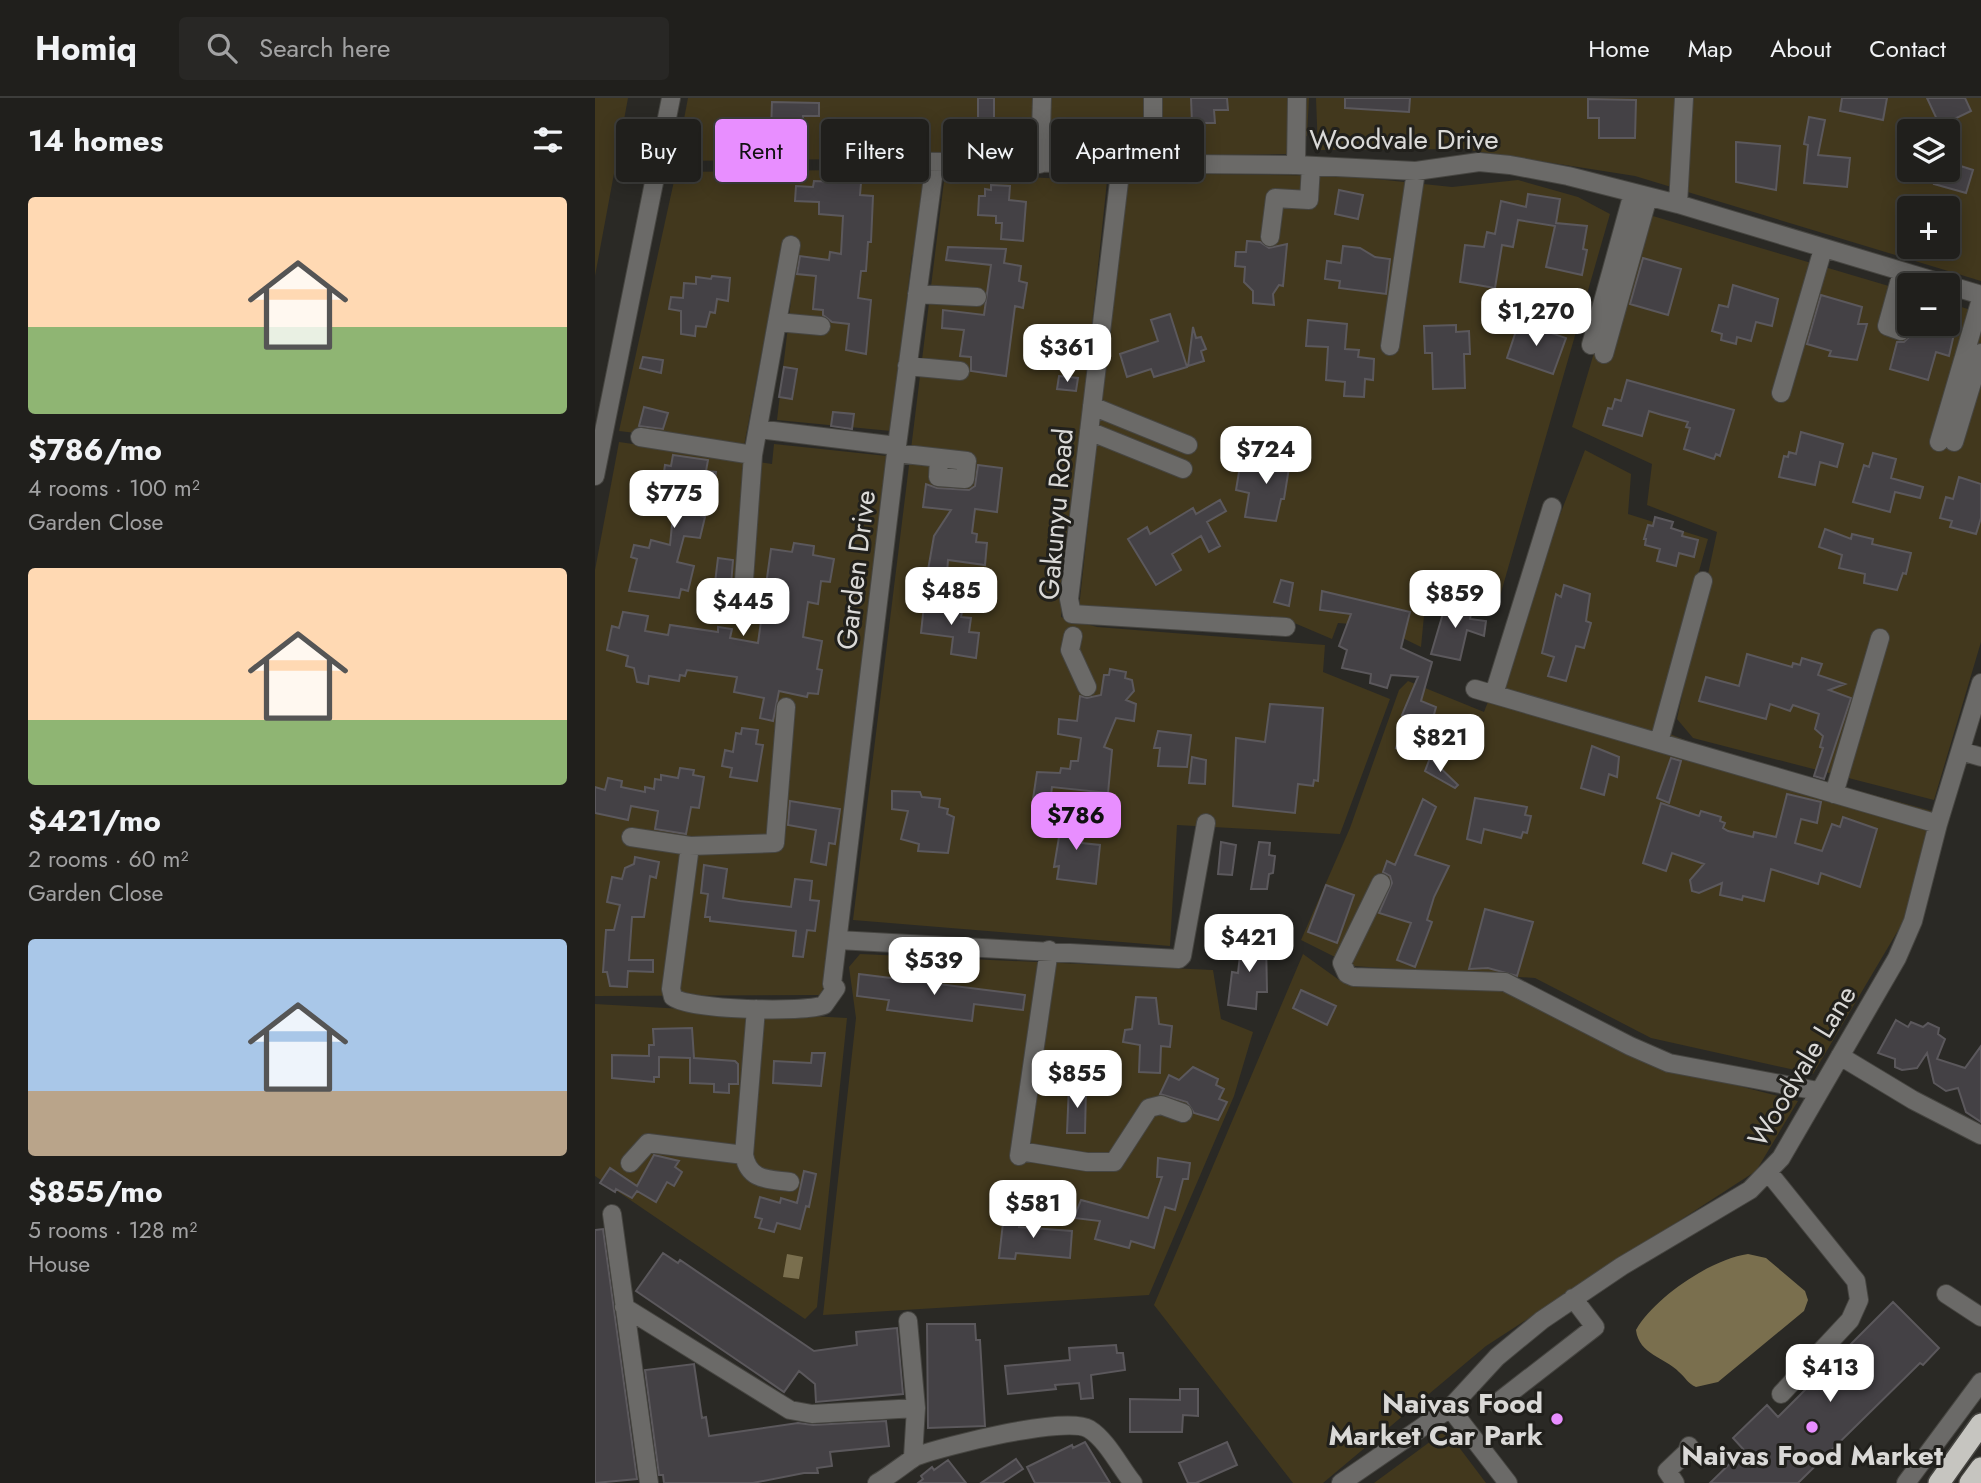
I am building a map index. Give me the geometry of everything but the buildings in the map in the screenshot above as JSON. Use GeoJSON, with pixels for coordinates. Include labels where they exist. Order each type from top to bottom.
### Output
{"type":"FeatureCollection","features":[{"type":"Feature","properties":{"kind":"highway"},"geometry":{"type":"LineString","coordinates":[[1939,1483],[1981,1424]]}},
{"type":"Feature","properties":{"kind":"highway"},"geometry":{"type":"LineString","coordinates":[[1970,1483],[1981,1468]]}},
{"type":"Feature","properties":{"kind":"street"},"geometry":{"type":"LineString","coordinates":[[595,476],[670,98]]}},
{"type":"Feature","properties":{"kind":"street"},"geometry":{"type":"LineString","coordinates":[[1040,164],[1042,98]]}},
{"type":"Feature","properties":{"kind":"street"},"geometry":{"type":"LineString","coordinates":[[1153,98],[1153,119]]}},
{"type":"Feature","properties":{"kind":"street"},"geometry":{"type":"LineString","coordinates":[[1270,237],[1275,198],[1309,200],[1297,98]]}},
{"type":"Feature","properties":{"kind":"street"},"geometry":{"type":"LineString","coordinates":[[1678,204],[1684,98]]}},
{"type":"Feature","properties":{"kind":"street","name":"Woodvale Drive"},"geometry":{"type":"LineString","coordinates":[[929,162],[1051,164]]}},
{"type":"Feature","properties":{"kind":"street","name":"Garden Drive"},"geometry":{"type":"LineString","coordinates":[[756,1009],[817,1008],[832,996],[836,988],[832,984],[896,450],[935,162]]}},
{"type":"Feature","properties":{"kind":"street","name":"Woodvale Drive"},"geometry":{"type":"LineString","coordinates":[[1204,165],[1416,171],[1479,162],[1539,170],[1678,204],[1981,297]]}},
{"type":"Feature","properties":{"kind":"street"},"geometry":{"type":"LineString","coordinates":[[1390,346],[1416,171]]}},
{"type":"Feature","properties":{"kind":"street","name":"Gakunyu Road"},"geometry":{"type":"LineString","coordinates":[[1119,182],[1069,599],[1074,625],[1286,627]]}},
{"type":"Feature","properties":{"kind":"street"},"geometry":{"type":"LineString","coordinates":[[1597,350],[1640,195]]}},
{"type":"Feature","properties":{"kind":"street"},"geometry":{"type":"LineString","coordinates":[[742,608],[753,455],[790,245]]}},
{"type":"Feature","properties":{"kind":"street"},"geometry":{"type":"LineString","coordinates":[[1781,393],[1823,249]]}},
{"type":"Feature","properties":{"kind":"street"},"geometry":{"type":"LineString","coordinates":[[1897,291],[1888,326],[1897,329]]}},
{"type":"Feature","properties":{"kind":"street"},"geometry":{"type":"LineString","coordinates":[[917,294],[977,297]]}},
{"type":"Feature","properties":{"kind":"street"},"geometry":{"type":"LineString","coordinates":[[1981,297],[1946,442],[1981,353]]}},
{"type":"Feature","properties":{"kind":"street"},"geometry":{"type":"LineString","coordinates":[[777,322],[821,327]]}},
{"type":"Feature","properties":{"kind":"street"},"geometry":{"type":"LineString","coordinates":[[907,366],[960,371]]}},
{"type":"Feature","properties":{"kind":"street"},"geometry":{"type":"LineString","coordinates":[[1092,407],[1188,445]]}},
{"type":"Feature","properties":{"kind":"street"},"geometry":{"type":"LineString","coordinates":[[758,429],[939,458]]}},
{"type":"Feature","properties":{"kind":"street"},"geometry":{"type":"LineString","coordinates":[[1089,431],[1183,468]]}},
{"type":"Feature","properties":{"kind":"street"},"geometry":{"type":"LineString","coordinates":[[640,437],[753,455]]}},
{"type":"Feature","properties":{"kind":"street"},"geometry":{"type":"LineString","coordinates":[[1494,694],[1552,507]]}},
{"type":"Feature","properties":{"kind":"street"},"geometry":{"type":"LineString","coordinates":[[1659,742],[1703,581]]}},
{"type":"Feature","properties":{"kind":"street"},"geometry":{"type":"LineString","coordinates":[[1074,625],[1070,650],[1087,687]]}},
{"type":"Feature","properties":{"kind":"street"},"geometry":{"type":"LineString","coordinates":[[1834,793],[1880,638]]}},
{"type":"Feature","properties":{"kind":"street","name":"Woodvale Lane"},"geometry":{"type":"LineString","coordinates":[[1341,1483],[1450,1408],[1497,1357],[1573,1298],[1750,1190],[1769,1173],[1840,1056],[1913,921],[1938,824],[1981,683]]}},
{"type":"Feature","properties":{"kind":"street"},"geometry":{"type":"LineString","coordinates":[[1475,689],[1938,824]]}},
{"type":"Feature","properties":{"kind":"street"},"geometry":{"type":"LineString","coordinates":[[631,837],[690,846],[775,843],[786,707]]}},
{"type":"Feature","properties":{"kind":"street"},"geometry":{"type":"LineString","coordinates":[[1961,751],[1981,757]]}},
{"type":"Feature","properties":{"kind":"street"},"geometry":{"type":"LineString","coordinates":[[838,940],[1181,958],[1206,823]]}},
{"type":"Feature","properties":{"kind":"street"},"geometry":{"type":"LineString","coordinates":[[690,846],[672,994],[675,1000],[686,1003],[756,1009],[744,1155],[751,1174],[790,1182]]}},
{"type":"Feature","properties":{"kind":"street"},"geometry":{"type":"LineString","coordinates":[[1381,883],[1342,963],[1347,974],[1354,977],[1506,982],[1630,1046],[1669,1063],[1818,1091]]}},
{"type":"Feature","properties":{"kind":"street"},"geometry":{"type":"LineString","coordinates":[[1049,950],[1020,1153],[1087,1162],[1114,1162],[1149,1108],[1161,1105],[1183,1113]]}},
{"type":"Feature","properties":{"kind":"street"},"geometry":{"type":"LineString","coordinates":[[1840,1056],[1913,1100],[1981,1135]]}},
{"type":"Feature","properties":{"kind":"street"},"geometry":{"type":"LineString","coordinates":[[631,1163],[648,1143],[744,1155]]}},
{"type":"Feature","properties":{"kind":"street"},"geometry":{"type":"LineString","coordinates":[[1769,1173],[1856,1281],[1859,1300],[1850,1320],[1781,1394]]}},
{"type":"Feature","properties":{"kind":"street"},"geometry":{"type":"LineString","coordinates":[[612,1214],[649,1483]]}},
{"type":"Feature","properties":{"kind":"street"},"geometry":{"type":"LineString","coordinates":[[1945,1294],[1981,1317]]}},
{"type":"Feature","properties":{"kind":"street"},"geometry":{"type":"LineString","coordinates":[[1497,1403],[1595,1327],[1573,1298]]}},
{"type":"Feature","properties":{"kind":"street"},"geometry":{"type":"LineString","coordinates":[[624,1307],[790,1410],[812,1413],[916,1408]]}},
{"type":"Feature","properties":{"kind":"street"},"geometry":{"type":"LineString","coordinates":[[908,1321],[916,1408],[913,1457]]}},
{"type":"Feature","properties":{"kind":"street"},"geometry":{"type":"LineString","coordinates":[[1906,1483],[1981,1382]]}},
{"type":"Feature","properties":{"kind":"street"},"geometry":{"type":"LineString","coordinates":[[1450,1408],[1508,1483]]}},
{"type":"Feature","properties":{"kind":"street"},"geometry":{"type":"LineString","coordinates":[[877,1483],[904,1468],[913,1457],[951,1446],[1068,1424],[1090,1429],[1133,1483]]}},
{"type":"Feature","properties":{"kind":"street"},"geometry":{"type":"LineString","coordinates":[[1675,1483],[1667,1471],[1687,1452],[1689,1446]]}},
{"type":"Feature","properties":{"kind":"shaded area"},"geometry":{"type":"Polygon","coordinates":[[[595,98],[628,98],[624,119],[616,119],[616,163],[595,276],[595,98]]]}},
{"type":"Feature","properties":{"kind":"shaded area"},"geometry":{"type":"Polygon","coordinates":[[[688,98],[1309,98],[1307,136],[1288,138],[1287,154],[1204,155],[1204,119],[1051,119],[1051,157],[1037,157],[1037,119],[943,119],[943,158],[929,158],[929,119],[821,119],[821,159],[807,159],[807,119],[715,119],[715,161],[701,161],[701,119],[684,119],[688,98]]]}},
{"type":"Feature","properties":{"kind":"shaded area"},"geometry":{"type":"Polygon","coordinates":[[[1316,98],[1981,98],[1981,281],[1909,259],[1960,259],[1960,196],[1897,196],[1897,256],[1635,176],[1463,149],[1318,150],[1316,98]]]}},
{"type":"Feature","properties":{"kind":"shaded area"},"geometry":{"type":"Polygon","coordinates":[[[807,170],[821,170],[821,182],[928,182],[916,253],[912,255],[891,431],[777,420],[798,241],[783,240],[744,446],[619,431],[674,182],[701,182],[701,172],[715,172],[715,182],[807,182],[807,170]]]}},
{"type":"Feature","properties":{"kind":"shaded area"},"geometry":{"type":"Polygon","coordinates":[[[1204,174],[1347,176],[1452,187],[1518,180],[1578,197],[1610,214],[1500,596],[1427,584],[1421,647],[1378,626],[1338,623],[1332,639],[1292,622],[1079,608],[1125,182],[1204,182],[1204,174]]]}},
{"type":"Feature","properties":{"kind":"shaded area"},"geometry":{"type":"Polygon","coordinates":[[[1037,178],[1051,178],[1051,182],[1107,182],[1061,617],[1097,627],[1325,645],[1323,672],[1390,699],[1340,834],[1177,825],[1170,946],[853,920],[944,182],[1037,182],[1037,178]]]}},
{"type":"Feature","properties":{"kind":"shaded area"},"geometry":{"type":"Polygon","coordinates":[[[1636,211],[1897,288],[1897,336],[1960,336],[1960,307],[1981,313],[1981,642],[1934,800],[1693,738],[1677,719],[1717,532],[1647,505],[1652,464],[1572,427],[1636,211]]]}},
{"type":"Feature","properties":{"kind":"shaded area"},"geometry":{"type":"Polygon","coordinates":[[[619,442],[772,464],[774,444],[887,456],[822,995],[595,996],[595,570],[619,442]]]}},
{"type":"Feature","properties":{"kind":"shaded area"},"geometry":{"type":"Polygon","coordinates":[[[1585,450],[1631,474],[1628,514],[1708,539],[1655,728],[1710,750],[1932,811],[1903,922],[1813,1074],[1651,1038],[1535,978],[1353,966],[1301,940],[1350,828],[1399,690],[1408,681],[1484,712],[1585,450]]]}},
{"type":"Feature","properties":{"kind":"shaded area"},"geometry":{"type":"Polygon","coordinates":[[[860,954],[1213,970],[1221,1019],[1253,1032],[1234,1096],[1149,1295],[823,1315],[856,1018],[849,967],[860,954]]]}},
{"type":"Feature","properties":{"kind":"shaded area"},"geometry":{"type":"Polygon","coordinates":[[[1303,954],[1342,982],[1502,991],[1645,1062],[1798,1101],[1756,1171],[1486,1346],[1323,1483],[1293,1483],[1154,1305],[1303,954]]]}},
{"type":"Feature","properties":{"kind":"shaded area"},"geometry":{"type":"Polygon","coordinates":[[[595,1004],[847,1018],[817,1307],[805,1319],[595,1176],[595,1004]]]}},
{"type":"Feature","properties":{"kind":"shaded area"},"geometry":{"type":"Polygon","coordinates":[[[787,1254],[803,1257],[799,1279],[783,1277],[787,1254]]]}},
{"type":"Feature","properties":{"kind":"shaded area"},"geometry":{"type":"Polygon","coordinates":[[[1748,1254],[1766,1258],[1805,1291],[1808,1300],[1804,1311],[1718,1382],[1696,1387],[1673,1367],[1647,1350],[1638,1338],[1636,1330],[1656,1305],[1685,1282],[1717,1263],[1748,1254]]]}},
{"type":"Feature","properties":{"kind":"shaded area"},"geometry":{"type":"Polygon","coordinates":[[[1446,1430],[1486,1483],[1374,1483],[1446,1430]]]}},
{"type":"Feature","properties":{"kind":"place","name":"Naivas Food Market Car Park"},"geometry":{"type":"Point","coordinates":[1557,1419]}},
{"type":"Feature","properties":{"kind":"place","name":"Naivas Food Market"},"geometry":{"type":"Point","coordinates":[1812,1427]}}]}
